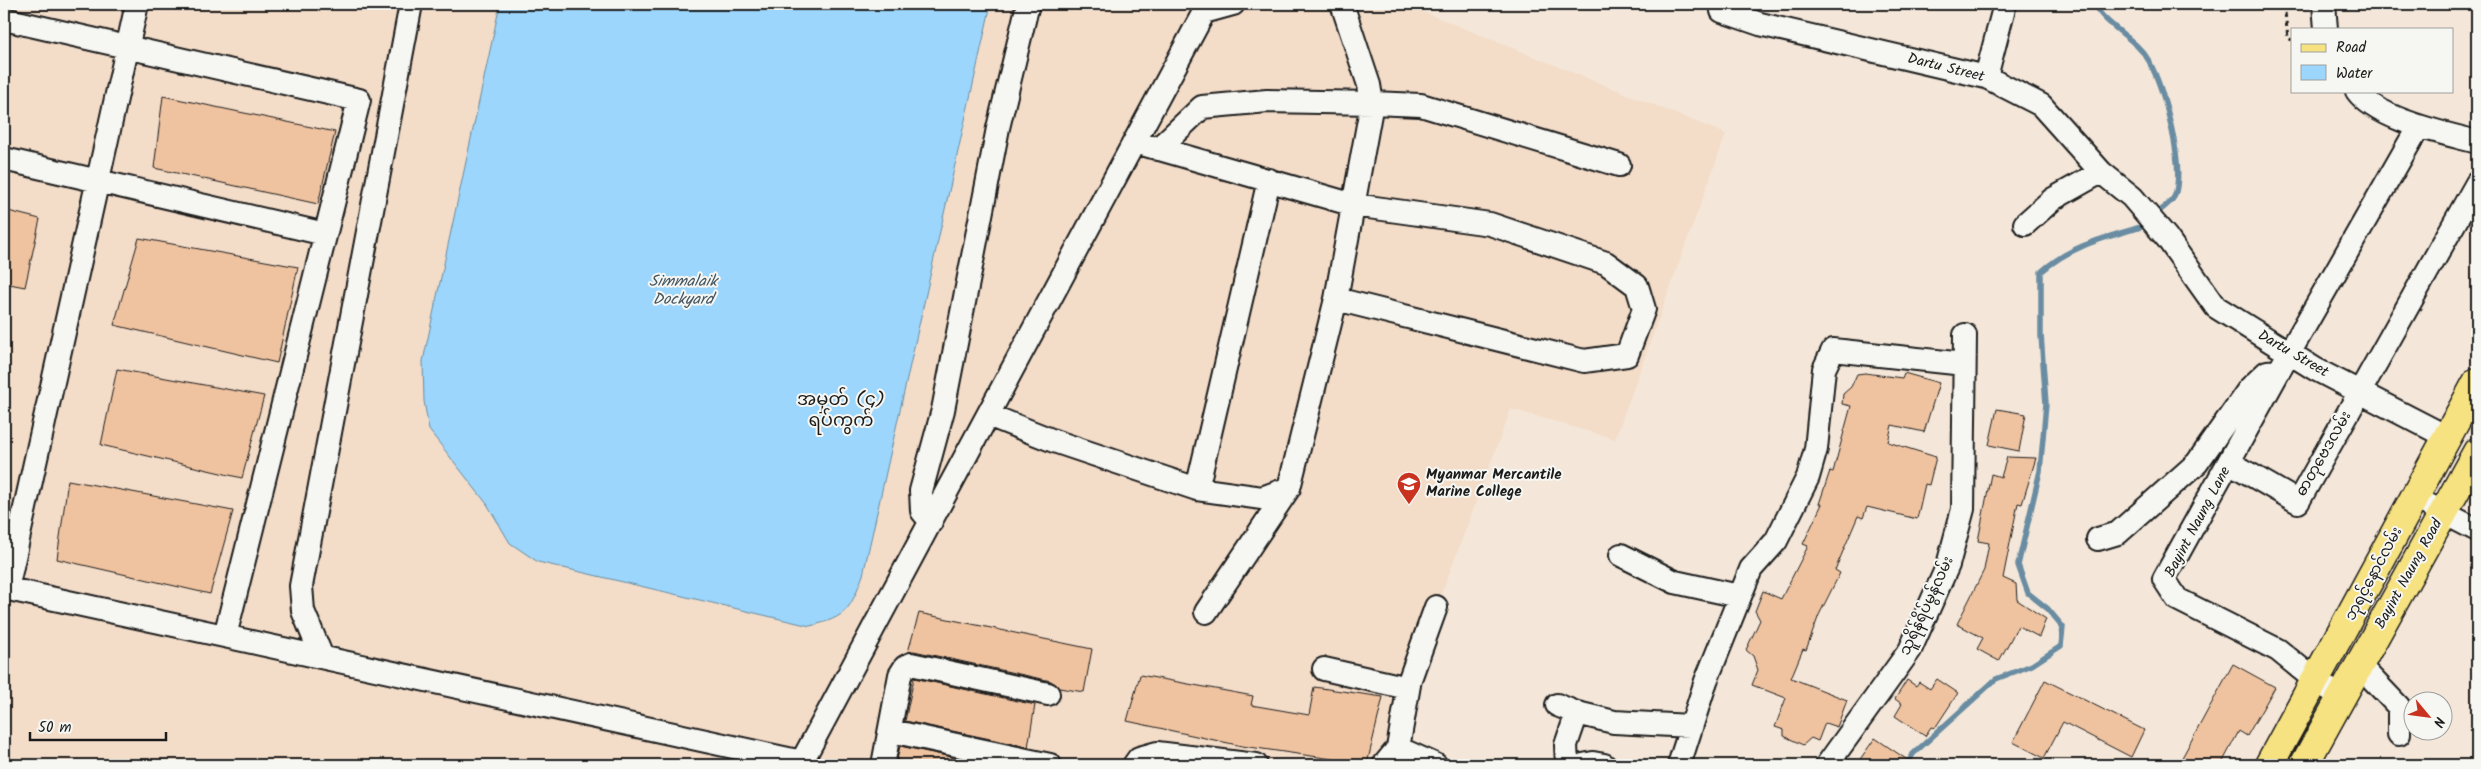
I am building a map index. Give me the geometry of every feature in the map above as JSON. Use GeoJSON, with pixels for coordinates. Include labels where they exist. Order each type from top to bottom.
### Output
{"type":"FeatureCollection","features":[{"type":"Feature","properties":{"kind":"main road","name":"ဘုရင့်နောင်လမ်း"},"geometry":{"type":"LineString","coordinates":[[2269,765],[2477,382]]}},
{"type":"Feature","properties":{"kind":"main road"},"geometry":{"type":"LineString","coordinates":[[2442,445],[2472,460]]}},
{"type":"Feature","properties":{"kind":"main road","name":"Bayint Naung Road"},"geometry":{"type":"LineString","coordinates":[[2342,698],[2472,460]]}},
{"type":"Feature","properties":{"kind":"main road"},"geometry":{"type":"LineString","coordinates":[[2304,765],[2342,698]]}},
{"type":"Feature","properties":{"kind":"street"},"geometry":{"type":"LineString","coordinates":[[137,4],[6,588],[801,763],[1135,142],[1201,8],[1233,4]]}},
{"type":"Feature","properties":{"kind":"street"},"geometry":{"type":"LineString","coordinates":[[322,657],[303,611],[301,586],[410,4]]}},
{"type":"Feature","properties":{"kind":"street"},"geometry":{"type":"LineString","coordinates":[[931,522],[922,511],[921,491],[943,410],[998,128],[1028,4]]}},
{"type":"Feature","properties":{"kind":"street"},"geometry":{"type":"LineString","coordinates":[[1206,612],[1289,488],[1336,298],[1372,103],[1369,85],[1342,4]]}},
{"type":"Feature","properties":{"kind":"street"},"geometry":{"type":"LineString","coordinates":[[1986,77],[2005,4]]}},
{"type":"Feature","properties":{"kind":"street"},"geometry":{"type":"LineString","coordinates":[[2324,4],[2326,28]]}},
{"type":"Feature","properties":{"kind":"street","name":"Dartu Street"},"geometry":{"type":"LineString","coordinates":[[1722,11],[1762,14],[1986,77],[2041,105],[2101,172],[2132,197],[2167,238],[2216,308],[2284,363],[2360,391],[2442,445]]}},
{"type":"Feature","properties":{"kind":"street"},"geometry":{"type":"LineString","coordinates":[[4,19],[358,100],[225,636]]}},
{"type":"Feature","properties":{"kind":"street"},"geometry":{"type":"LineString","coordinates":[[2358,92],[2364,100],[2419,126],[2477,142]]}},
{"type":"Feature","properties":{"kind":"street"},"geometry":{"type":"LineString","coordinates":[[1158,149],[1202,107],[1267,102],[1372,103],[1420,105],[1619,165]]}},
{"type":"Feature","properties":{"kind":"street","name":"Bayint Naung Lane"},"geometry":{"type":"LineString","coordinates":[[2316,681],[2278,650],[2176,599],[2164,579],[2419,126]]}},
{"type":"Feature","properties":{"kind":"street"},"geometry":{"type":"LineString","coordinates":[[1135,142],[1354,205],[1490,224],[1606,263],[1637,286],[1644,309],[1627,355],[1584,361],[1336,298]]}},
{"type":"Feature","properties":{"kind":"street"},"geometry":{"type":"LineString","coordinates":[[4,159],[325,234]]}},
{"type":"Feature","properties":{"kind":"street"},"geometry":{"type":"LineString","coordinates":[[2024,224],[2053,199],[2101,172]]}},
{"type":"Feature","properties":{"kind":"street"},"geometry":{"type":"LineString","coordinates":[[1197,489],[1269,180]]}},
{"type":"Feature","properties":{"kind":"street"},"geometry":{"type":"LineString","coordinates":[[2360,391],[2477,183]]}},
{"type":"Feature","properties":{"kind":"street","name":"သူရိန်ရိပ်မွန်လမ်း"},"geometry":{"type":"LineString","coordinates":[[1827,765],[1910,650],[1948,565],[1964,509],[1964,364],[1966,335]]}},
{"type":"Feature","properties":{"kind":"street"},"geometry":{"type":"LineString","coordinates":[[1679,765],[1691,726],[1739,596],[1751,569],[1776,541],[1808,477],[1816,449],[1824,369],[1833,350],[1964,364]]}},
{"type":"Feature","properties":{"kind":"street"},"geometry":{"type":"LineString","coordinates":[[2098,539],[2118,533],[2197,463],[2249,389],[2267,372],[2284,363]]}},
{"type":"Feature","properties":{"kind":"street","name":"ဓာတုဗေဒလမ်း"},"geometry":{"type":"LineString","coordinates":[[2229,462],[2298,502],[2360,391]]}},
{"type":"Feature","properties":{"kind":"street"},"geometry":{"type":"LineString","coordinates":[[988,415],[1054,441],[1197,489],[1262,498],[1289,488]]}},
{"type":"Feature","properties":{"kind":"street"},"geometry":{"type":"LineString","coordinates":[[2414,498],[2477,530]]}},
{"type":"Feature","properties":{"kind":"street"},"geometry":{"type":"LineString","coordinates":[[1621,555],[1675,582],[1739,596]]}},
{"type":"Feature","properties":{"kind":"street"},"geometry":{"type":"LineString","coordinates":[[1384,765],[1398,748],[1408,688],[1436,607]]}},
{"type":"Feature","properties":{"kind":"street"},"geometry":{"type":"LineString","coordinates":[[884,765],[892,731],[900,675],[905,667],[912,664],[1048,694]]}},
{"type":"Feature","properties":{"kind":"street"},"geometry":{"type":"LineString","coordinates":[[2359,665],[2399,707],[2399,734]]}},
{"type":"Feature","properties":{"kind":"street"},"geometry":{"type":"LineString","coordinates":[[1324,669],[1408,688]]}},
{"type":"Feature","properties":{"kind":"street"},"geometry":{"type":"LineString","coordinates":[[2316,681],[2342,698]]}},
{"type":"Feature","properties":{"kind":"street"},"geometry":{"type":"LineString","coordinates":[[1567,765],[1567,709],[1614,722],[1691,726]]}},
{"type":"Feature","properties":{"kind":"street"},"geometry":{"type":"LineString","coordinates":[[892,731],[1050,765]]}},
{"type":"Feature","properties":{"kind":"street"},"geometry":{"type":"LineString","coordinates":[[1398,748],[1436,765]]}},
{"type":"Feature","properties":{"kind":"street"},"geometry":{"type":"LineString","coordinates":[[1134,765],[1139,758],[1157,753],[1256,765]]}},
{"type":"Feature","properties":{"kind":"street"},"geometry":{"type":"LineString","coordinates":[[1583,765],[1593,763],[1604,765]]}},
{"type":"Feature","properties":{"kind":"path"},"geometry":{"type":"LineString","coordinates":[[2284,4],[2288,38],[2291,40]]}},
{"type":"Feature","properties":{"kind":"shaded area"},"geometry":{"type":"Polygon","coordinates":[[[4,4],[1417,4],[1416,9],[1726,134],[1615,439],[1511,409],[1377,765],[4,765],[4,4]]]}},
{"type":"Feature","properties":{"kind":"water","name":"Simmalaik Dockyard"},"geometry":{"type":"Polygon","coordinates":[[[500,4],[991,4],[863,575],[851,604],[840,615],[823,623],[810,626],[538,562],[510,543],[487,504],[429,430],[424,401],[423,361],[500,4]]]}},
{"type":"Feature","properties":{"kind":"building"},"geometry":{"type":"Polygon","coordinates":[[[163,96],[335,132],[318,204],[154,168],[163,96]]]}},
{"type":"Feature","properties":{"kind":"building"},"geometry":{"type":"Polygon","coordinates":[[[4,210],[40,219],[25,287],[4,283],[4,210]]]}},
{"type":"Feature","properties":{"kind":"building"},"geometry":{"type":"Polygon","coordinates":[[[139,238],[298,267],[277,363],[114,325],[139,238]]]}},
{"type":"Feature","properties":{"kind":"building"},"geometry":{"type":"Polygon","coordinates":[[[117,369],[264,396],[242,478],[101,445],[117,369]]]}},
{"type":"Feature","properties":{"kind":"building"},"geometry":{"type":"Polygon","coordinates":[[[1865,373],[1902,378],[1904,373],[1939,383],[1924,432],[1892,425],[1888,442],[1936,457],[1929,485],[1925,484],[1917,519],[1867,507],[1863,518],[1858,516],[1835,570],[1840,573],[1819,615],[1806,650],[1803,649],[1791,678],[1847,700],[1837,727],[1825,723],[1818,741],[1811,738],[1803,745],[1784,736],[1784,730],[1775,727],[1786,698],[1752,685],[1758,670],[1753,656],[1746,650],[1760,620],[1755,611],[1763,591],[1781,599],[1808,546],[1803,544],[1822,504],[1819,504],[1830,471],[1833,472],[1851,406],[1842,404],[1843,394],[1851,387],[1857,374],[1865,373]]]}},
{"type":"Feature","properties":{"kind":"building"},"geometry":{"type":"Polygon","coordinates":[[[1997,409],[2026,414],[2019,451],[1989,445],[1997,409]]]}},
{"type":"Feature","properties":{"kind":"building"},"geometry":{"type":"Polygon","coordinates":[[[2007,457],[2036,458],[2022,504],[2018,503],[2003,578],[2016,584],[2017,600],[2046,619],[2039,637],[2018,626],[1999,661],[1977,649],[1983,638],[1957,624],[1984,570],[1989,543],[1978,541],[1991,474],[2001,477],[2007,457]]]}},
{"type":"Feature","properties":{"kind":"building"},"geometry":{"type":"Polygon","coordinates":[[[68,480],[233,511],[210,594],[57,559],[68,480]]]}},
{"type":"Feature","properties":{"kind":"building"},"geometry":{"type":"Polygon","coordinates":[[[919,613],[1092,649],[1084,692],[1059,688],[1051,681],[914,651],[908,652],[919,613]]]}},
{"type":"Feature","properties":{"kind":"building"},"geometry":{"type":"Polygon","coordinates":[[[2233,664],[2275,687],[2247,736],[2239,731],[2221,765],[2178,765],[2233,664]]]}},
{"type":"Feature","properties":{"kind":"building"},"geometry":{"type":"Polygon","coordinates":[[[1140,675],[1253,696],[1251,705],[1309,715],[1314,687],[1383,697],[1367,764],[1242,746],[1127,721],[1140,675]]]}},
{"type":"Feature","properties":{"kind":"building"},"geometry":{"type":"Polygon","coordinates":[[[914,678],[1035,705],[1028,747],[905,721],[914,678]]]}},
{"type":"Feature","properties":{"kind":"building"},"geometry":{"type":"Polygon","coordinates":[[[1937,679],[1958,693],[1935,728],[1931,727],[1925,736],[1895,716],[1902,704],[1895,699],[1907,680],[1916,686],[1919,682],[1930,689],[1937,679]]]}},
{"type":"Feature","properties":{"kind":"building"},"geometry":{"type":"Polygon","coordinates":[[[2045,680],[2144,730],[2131,757],[2063,722],[2044,758],[2013,742],[2045,680]]]}},
{"type":"Feature","properties":{"kind":"building"},"geometry":{"type":"Polygon","coordinates":[[[1875,738],[1915,765],[1856,765],[1875,738]]]}},
{"type":"Feature","properties":{"kind":"building"},"geometry":{"type":"Polygon","coordinates":[[[900,746],[988,765],[896,765],[900,746]]]}},
{"type":"Feature","properties":{"kind":"waterway"},"geometry":{"type":"LineString","coordinates":[[2094,4],[2099,12],[2143,53],[2149,61],[2161,90],[2175,147],[2177,182],[2174,198],[2153,216]]}},
{"type":"Feature","properties":{"kind":"waterway"},"geometry":{"type":"LineString","coordinates":[[1907,765],[1913,754],[1996,679],[2032,665],[2061,646],[2063,627],[2048,609],[2028,593],[2018,565],[2040,471],[2046,404],[2041,335],[2041,272],[2076,249],[2141,227],[2147,222]]}},
{"type":"Feature","properties":{"kind":"place","name":"Myanmar Mercantile Marine College"},"geometry":{"type":"Point","coordinates":[1409,505]}},
{"type":"Feature","properties":{"kind":"district","name":"အမှတ် (၄) ရပ်ကွက်"},"geometry":{"type":"Point","coordinates":[841,410]}}]}
